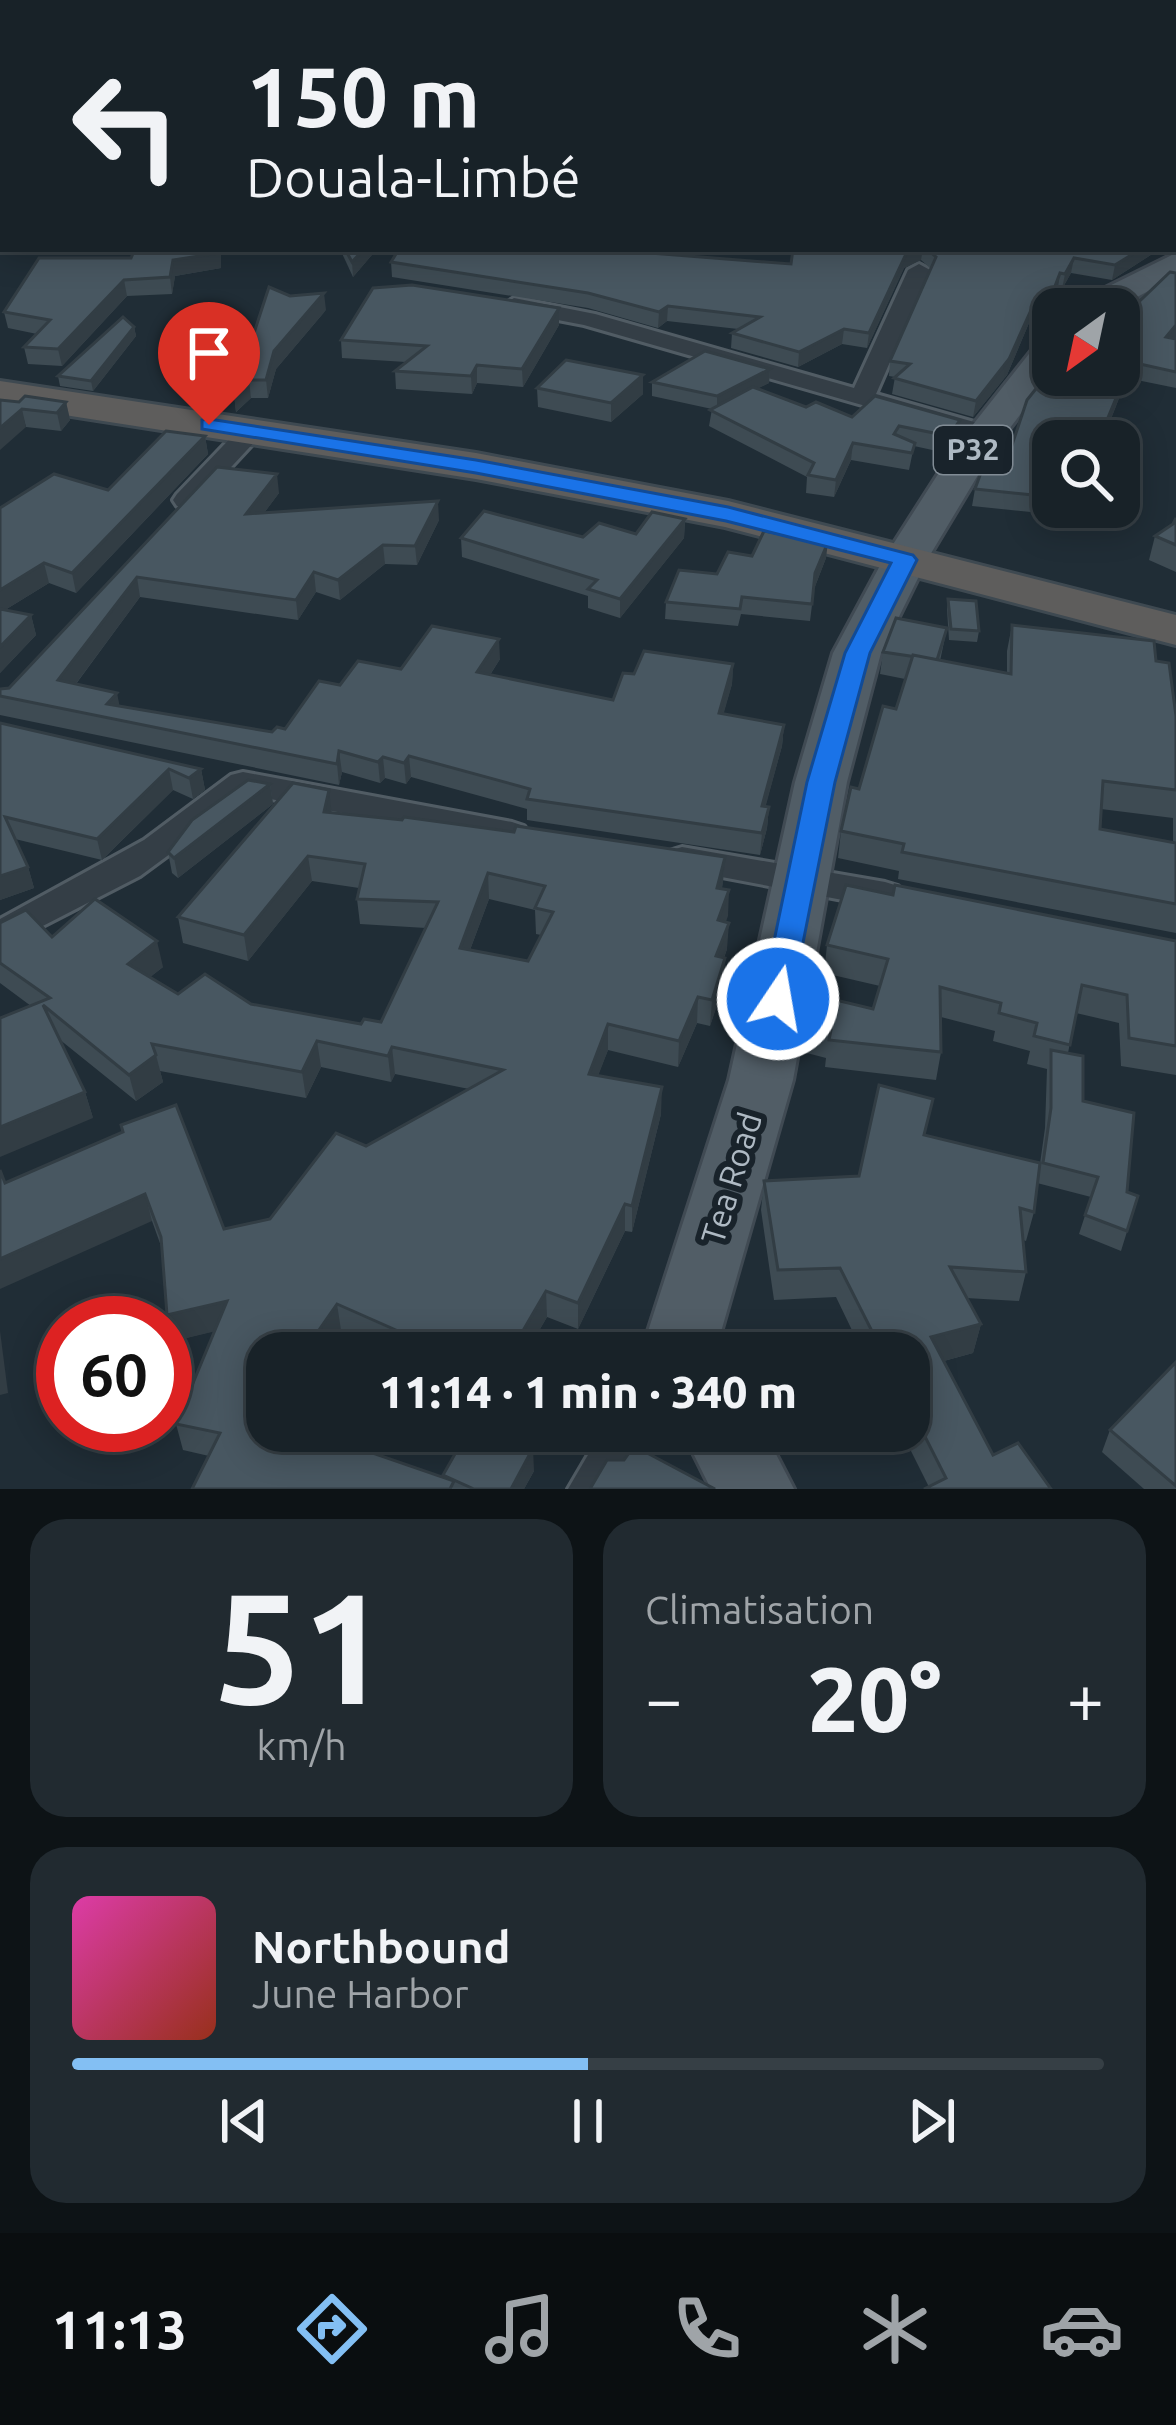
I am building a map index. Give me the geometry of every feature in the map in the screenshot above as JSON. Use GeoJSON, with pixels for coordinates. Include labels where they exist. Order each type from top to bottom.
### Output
{"type":"FeatureCollection","features":[{"type":"Feature","properties":{"kind":"highway"},"geometry":{"type":"LineString","coordinates":[[0,393],[476,466],[728,514],[1176,630]]}},
{"type":"Feature","properties":{"kind":"main road"},"geometry":{"type":"LineString","coordinates":[[1129,288],[1176,263]]}},
{"type":"Feature","properties":{"kind":"main road","name":"Tea Road"},"geometry":{"type":"LineString","coordinates":[[684,1332],[760,1080],[821,782],[857,653],[905,560],[986,434],[1032,376]]}},
{"type":"Feature","properties":{"kind":"main road"},"geometry":{"type":"LineString","coordinates":[[733,1452],[754,1489]]}},
{"type":"Feature","properties":{"kind":"street"},"geometry":{"type":"LineString","coordinates":[[862,398],[919,270]]}},
{"type":"Feature","properties":{"kind":"street"},"geometry":{"type":"LineString","coordinates":[[488,302],[586,319],[986,434]]}},
{"type":"Feature","properties":{"kind":"street"},"geometry":{"type":"LineString","coordinates":[[174,514],[251,431]]}},
{"type":"Feature","properties":{"kind":"street"},"geometry":{"type":"LineString","coordinates":[[197,774],[536,837]]}},
{"type":"Feature","properties":{"kind":"street"},"geometry":{"type":"LineString","coordinates":[[0,935],[112,879],[201,821],[243,783]]}},
{"type":"Feature","properties":{"kind":"street"},"geometry":{"type":"LineString","coordinates":[[653,855],[805,878],[912,901]]}},
{"type":"Feature","properties":{"kind":"street"},"geometry":{"type":"LineString","coordinates":[[594,1489],[617,1452]]}},
{"type":"Feature","properties":{"kind":"building"},"geometry":{"type":"Polygon","coordinates":[[[134,252],[219,252],[173,260],[170,277],[124,280],[58,349],[24,347],[50,320],[4,312],[39,258],[131,258],[134,252]]]}},
{"type":"Feature","properties":{"kind":"building"},"geometry":{"type":"Polygon","coordinates":[[[397,252],[637,252],[791,264],[793,252],[910,252],[869,333],[844,329],[799,352],[732,333],[760,317],[668,306],[659,312],[588,293],[391,262],[397,252]]]}},
{"type":"Feature","properties":{"kind":"building"},"geometry":{"type":"Polygon","coordinates":[[[930,252],[1136,252],[1115,265],[1074,258],[1054,288],[1032,288],[1032,308],[1009,359],[976,401],[894,378],[910,364],[890,361],[936,257],[930,252]]]}},
{"type":"Feature","properties":{"kind":"building"},"geometry":{"type":"Polygon","coordinates":[[[1170,272],[1176,273],[1176,325],[1166,337],[1176,339],[1176,372],[1140,364],[1140,301],[1170,272]]]}},
{"type":"Feature","properties":{"kind":"building"},"geometry":{"type":"Polygon","coordinates":[[[412,285],[559,308],[522,369],[477,365],[471,376],[395,371],[427,346],[341,340],[373,288],[412,285]]]}},
{"type":"Feature","properties":{"kind":"building"},"geometry":{"type":"Polygon","coordinates":[[[269,287],[290,296],[324,293],[274,351],[266,380],[249,380],[234,394],[269,287]]]}},
{"type":"Feature","properties":{"kind":"building"},"geometry":{"type":"Polygon","coordinates":[[[123,317],[134,327],[91,381],[58,376],[123,317]]]}},
{"type":"Feature","properties":{"kind":"building"},"geometry":{"type":"Polygon","coordinates":[[[705,351],[770,369],[717,396],[652,382],[705,351]]]}},
{"type":"Feature","properties":{"kind":"building"},"geometry":{"type":"Polygon","coordinates":[[[566,360],[643,375],[611,403],[537,388],[566,360]]]}},
{"type":"Feature","properties":{"kind":"building"},"geometry":{"type":"Polygon","coordinates":[[[753,387],[806,407],[816,402],[852,417],[875,396],[960,420],[949,436],[899,426],[894,434],[915,443],[912,453],[853,443],[836,480],[808,475],[814,463],[710,410],[753,387]]]}},
{"type":"Feature","properties":{"kind":"building"},"geometry":{"type":"Polygon","coordinates":[[[1032,394],[1117,396],[1107,420],[1032,420],[1032,495],[975,489],[987,456],[1007,460],[1032,394]]]}},
{"type":"Feature","properties":{"kind":"building"},"geometry":{"type":"Polygon","coordinates":[[[25,396],[66,402],[57,413],[22,409],[0,428],[0,400],[19,402],[25,396]]]}},
{"type":"Feature","properties":{"kind":"building"},"geometry":{"type":"Polygon","coordinates":[[[166,431],[205,436],[72,573],[44,563],[0,590],[0,508],[54,474],[108,490],[166,431]]]}},
{"type":"Feature","properties":{"kind":"building"},"geometry":{"type":"Polygon","coordinates":[[[217,467],[277,474],[246,514],[438,501],[415,546],[383,545],[338,580],[314,572],[296,600],[137,577],[58,680],[117,693],[107,704],[272,732],[277,727],[285,729],[319,681],[340,685],[358,661],[401,669],[432,626],[499,639],[477,672],[613,700],[623,673],[634,674],[644,651],[733,664],[719,713],[784,725],[762,806],[769,807],[762,833],[527,799],[530,789],[409,756],[404,763],[383,757],[378,762],[339,751],[337,764],[0,696],[0,689],[9,688],[217,467]]]}},
{"type":"Feature","properties":{"kind":"building"},"geometry":{"type":"Polygon","coordinates":[[[484,511],[583,537],[599,523],[636,534],[652,512],[685,519],[620,599],[588,589],[597,580],[461,538],[484,511]]]}},
{"type":"Feature","properties":{"kind":"building"},"geometry":{"type":"Polygon","coordinates":[[[1176,518],[1176,545],[1155,536],[1173,524],[1176,518]]]}},
{"type":"Feature","properties":{"kind":"building"},"geometry":{"type":"Polygon","coordinates":[[[764,531],[828,542],[815,573],[812,604],[742,597],[740,609],[666,602],[679,570],[717,574],[728,552],[752,556],[764,531]]]}},
{"type":"Feature","properties":{"kind":"building"},"geometry":{"type":"Polygon","coordinates":[[[948,599],[976,601],[979,631],[951,629],[948,599]]]}},
{"type":"Feature","properties":{"kind":"building"},"geometry":{"type":"Polygon","coordinates":[[[0,609],[31,615],[0,647],[0,609]]]}},
{"type":"Feature","properties":{"kind":"building"},"geometry":{"type":"Polygon","coordinates":[[[896,618],[947,628],[937,660],[883,652],[896,618]]]}},
{"type":"Feature","properties":{"kind":"building"},"geometry":{"type":"Polygon","coordinates":[[[1012,625],[1154,641],[1156,661],[1169,663],[1176,716],[1176,790],[1103,781],[1100,829],[1176,843],[1176,904],[902,852],[904,844],[841,831],[851,787],[859,789],[883,706],[896,709],[913,655],[1011,674],[1012,625]]]}},
{"type":"Feature","properties":{"kind":"building"},"geometry":{"type":"Polygon","coordinates":[[[0,723],[201,769],[189,778],[169,769],[97,839],[5,817],[28,867],[0,876],[0,723]]]}},
{"type":"Feature","properties":{"kind":"building"},"geometry":{"type":"Polygon","coordinates":[[[248,780],[270,784],[174,858],[168,852],[192,820],[248,780]]]}},
{"type":"Feature","properties":{"kind":"building"},"geometry":{"type":"Polygon","coordinates":[[[293,783],[329,790],[324,812],[514,832],[516,826],[725,857],[717,888],[729,890],[718,920],[729,923],[716,956],[725,958],[712,1000],[698,997],[679,1041],[608,1024],[589,1074],[662,1087],[632,1206],[625,1204],[578,1303],[546,1291],[522,1332],[400,1332],[337,1304],[318,1332],[246,1332],[246,1452],[370,1452],[454,1481],[450,1489],[192,1489],[220,1433],[192,1427],[192,1385],[227,1301],[192,1309],[192,1296],[166,1296],[161,1237],[145,1194],[0,1259],[0,1170],[5,1183],[123,1132],[121,1125],[176,1105],[224,1229],[270,1219],[336,1133],[366,1146],[503,1070],[392,1047],[388,1056],[317,1041],[302,1072],[152,1044],[156,1055],[129,1075],[43,1005],[85,1092],[0,1127],[0,1018],[50,998],[0,963],[0,923],[26,910],[52,937],[95,899],[157,941],[128,964],[178,994],[205,974],[251,1004],[361,1024],[364,1019],[381,1022],[438,902],[357,899],[365,864],[308,856],[244,935],[178,917],[293,783]],[[488,873],[460,948],[528,961],[553,912],[535,908],[545,886],[488,873]]]}},
{"type":"Feature","properties":{"kind":"building"},"geometry":{"type":"Polygon","coordinates":[[[846,885],[893,895],[895,885],[1176,941],[1176,1046],[1129,1038],[1127,995],[1082,985],[1070,1045],[1034,1036],[1037,1023],[999,1013],[1001,1003],[940,987],[941,1052],[829,1040],[831,1030],[806,1024],[811,994],[873,1009],[888,959],[827,945],[846,885]]]}},
{"type":"Feature","properties":{"kind":"building"},"geometry":{"type":"Polygon","coordinates":[[[1051,1050],[1083,1056],[1083,1101],[1134,1113],[1127,1192],[1138,1196],[1127,1231],[1085,1215],[1098,1177],[1043,1163],[1051,1108],[1051,1050]]]}},
{"type":"Feature","properties":{"kind":"building"},"geometry":{"type":"Polygon","coordinates":[[[879,1085],[933,1099],[924,1135],[1040,1163],[1034,1212],[1020,1208],[1026,1272],[950,1267],[981,1324],[931,1337],[993,1455],[1018,1443],[1051,1489],[924,1489],[946,1478],[930,1446],[930,1332],[872,1332],[840,1268],[778,1270],[764,1181],[859,1176],[879,1085]]]}},
{"type":"Feature","properties":{"kind":"building"},"geometry":{"type":"Polygon","coordinates":[[[1176,1362],[1176,1486],[1110,1430],[1176,1362]]]}},
{"type":"Feature","properties":{"kind":"building"},"geometry":{"type":"Polygon","coordinates":[[[456,1452],[531,1452],[511,1489],[474,1489],[443,1475],[456,1452]]]}},
{"type":"Feature","properties":{"kind":"building"},"geometry":{"type":"Polygon","coordinates":[[[630,1452],[645,1452],[715,1489],[590,1489],[607,1460],[624,1460],[630,1452]]]}},
{"type":"Feature","properties":{"kind":"route"},"geometry":{"type":"LineString","coordinates":[[209,425],[476,466],[728,514],[905,560],[857,653],[821,782],[778,999]]}}]}
